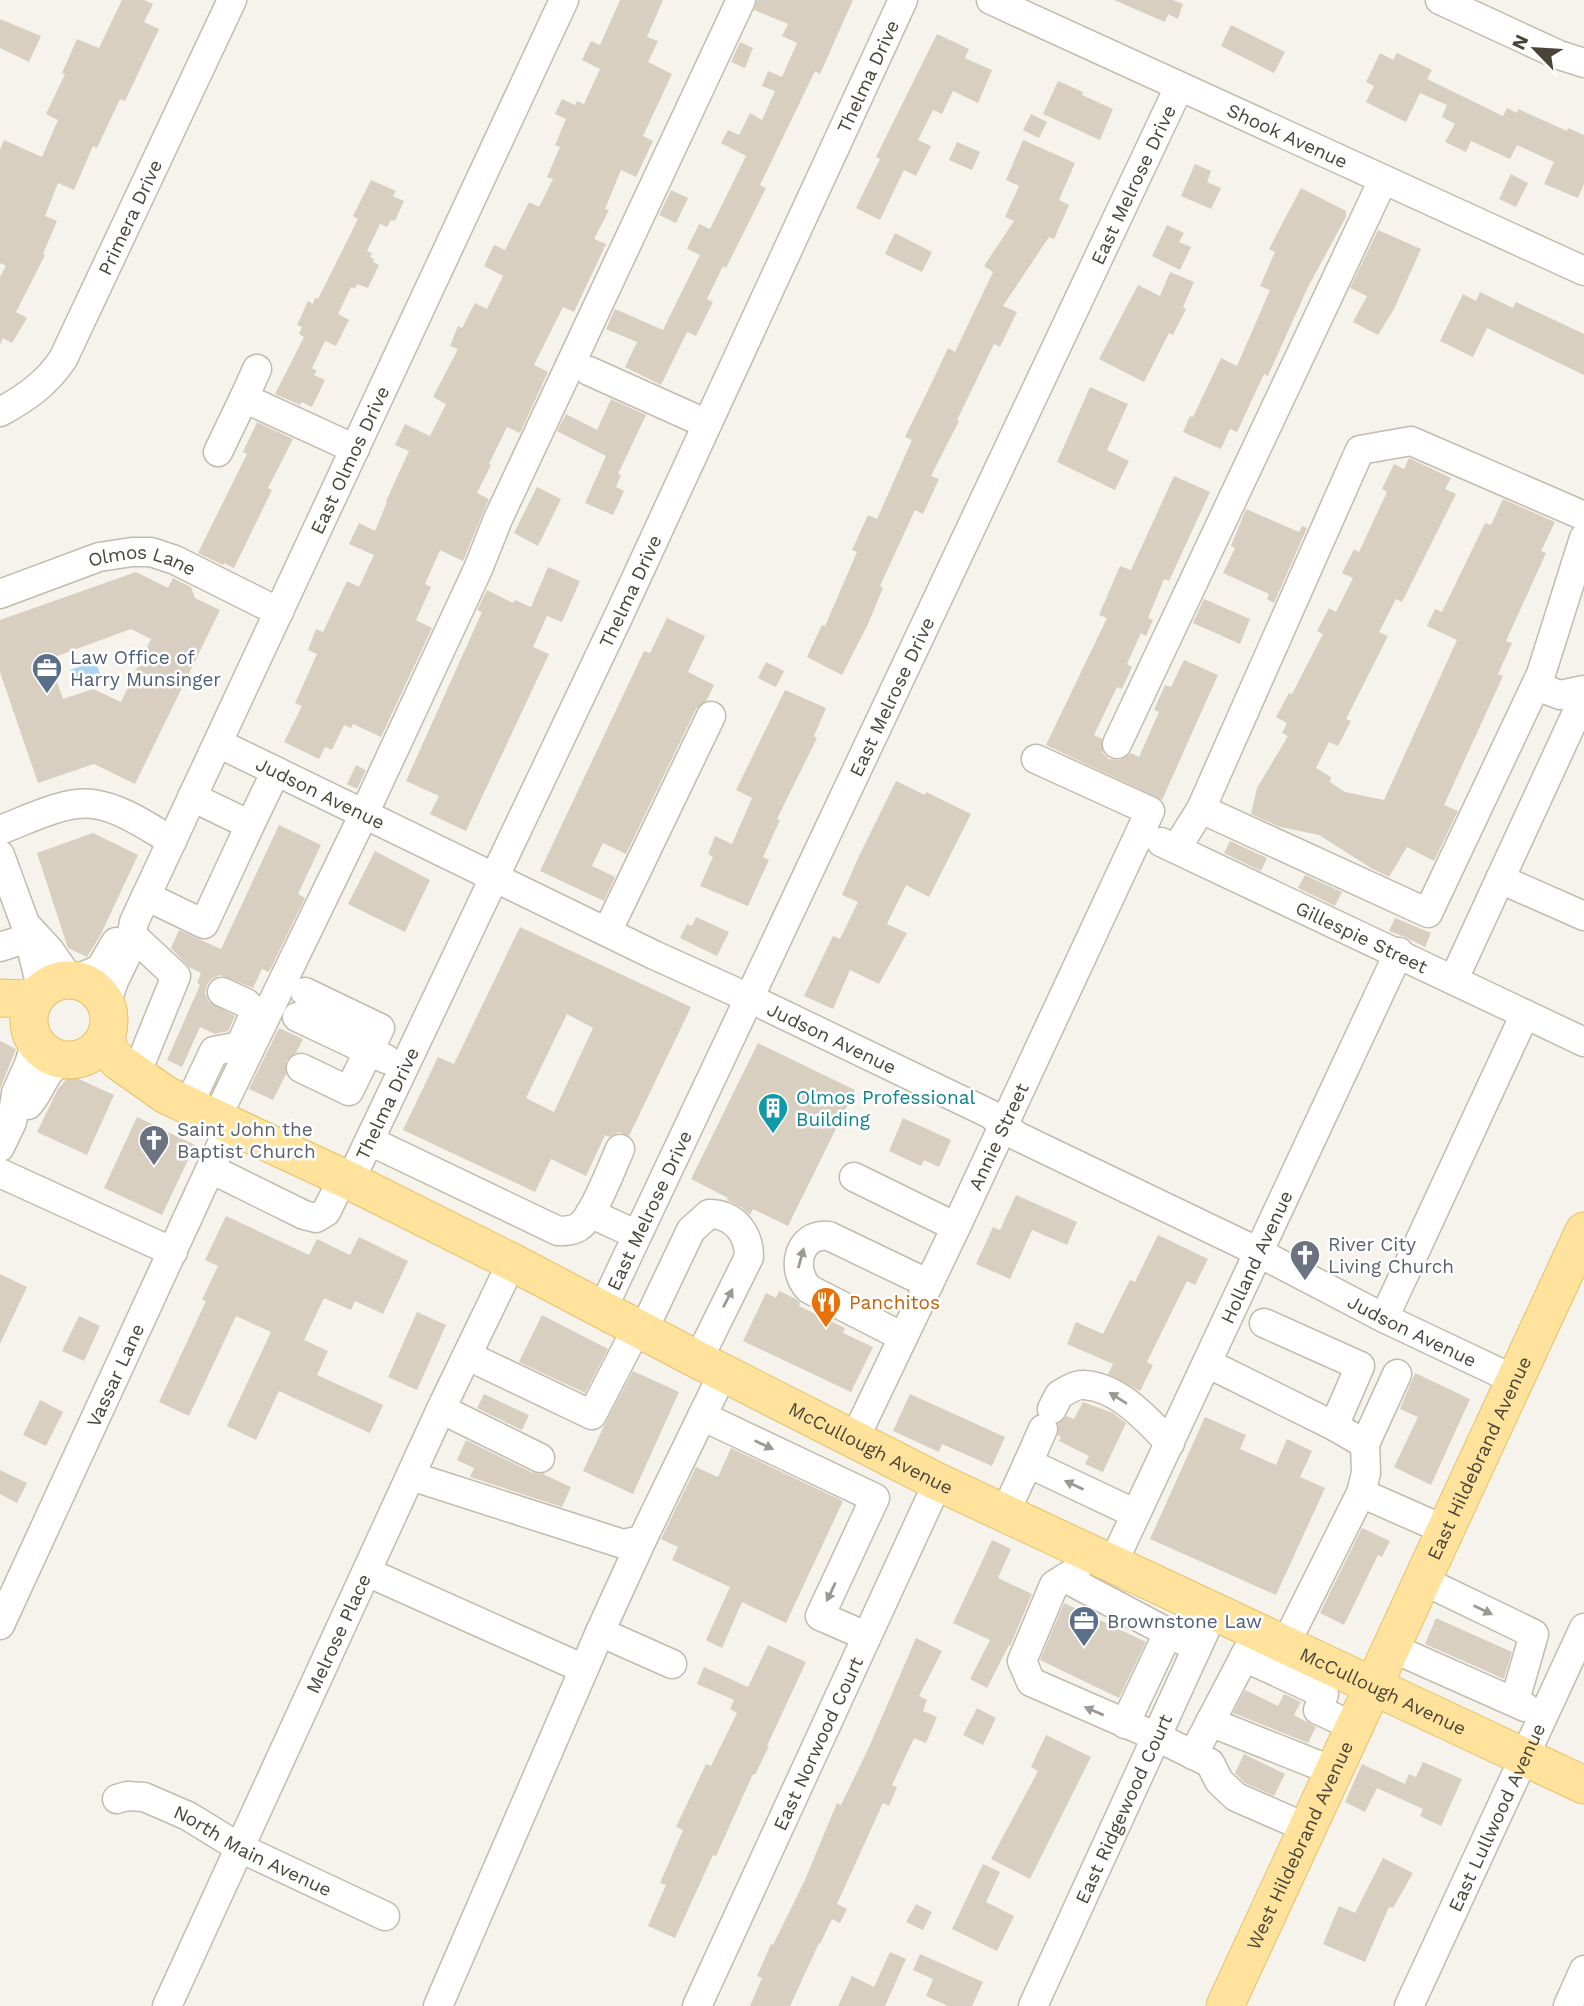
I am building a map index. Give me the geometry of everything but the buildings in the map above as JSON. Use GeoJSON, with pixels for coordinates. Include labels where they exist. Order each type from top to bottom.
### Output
{"type":"FeatureCollection","features":[{"type":"Feature","properties":{"kind":"main road"},"geometry":{"type":"LineString","coordinates":[[0,998],[23,999],[56,986],[93,988],[106,1020],[94,1051],[52,1049],[30,1014],[56,986]]}},
{"type":"Feature","properties":{"kind":"main road","name":"McCullough Avenue"},"geometry":{"type":"LineString","coordinates":[[0,1014],[52,1049],[131,1086],[200,1111],[347,1179],[603,1308],[854,1440],[1005,1513],[1088,1564],[1214,1611],[1262,1645],[1372,1685],[1584,1785]]}},
{"type":"Feature","properties":{"kind":"main road","name":"McCullough Avenue"},"geometry":{"type":"LineString","coordinates":[[106,1020],[109,1051],[118,1061],[200,1111]]}},
{"type":"Feature","properties":{"kind":"main road","name":"East Hildebrand Avenue"},"geometry":{"type":"LineString","coordinates":[[1372,1685],[1584,1231]]}},
{"type":"Feature","properties":{"kind":"main road","name":"West Hildebrand Avenue"},"geometry":{"type":"LineString","coordinates":[[1225,2006],[1372,1685]]}},
{"type":"Feature","properties":{"kind":"street","name":"Primera Drive"},"geometry":{"type":"LineString","coordinates":[[0,412],[40,387],[63,359],[232,0]]}},
{"type":"Feature","properties":{"kind":"street","name":"East Olmos Drive"},"geometry":{"type":"LineString","coordinates":[[106,1020],[114,981],[129,950],[133,928],[146,896],[565,0]]}},
{"type":"Feature","properties":{"kind":"street","name":"Vassar Lane"},"geometry":{"type":"LineString","coordinates":[[0,1625],[211,1169],[200,1111],[257,1020],[364,814],[478,569],[498,519],[741,0]]}},
{"type":"Feature","properties":{"kind":"street","name":"Thelma Drive"},"geometry":{"type":"LineString","coordinates":[[211,1169],[304,1215],[316,1218],[326,1212],[370,1141],[496,877],[903,0]]}},
{"type":"Feature","properties":{"kind":"street","name":"Shook Avenue"},"geometry":{"type":"LineString","coordinates":[[991,0],[1584,271]]}},
{"type":"Feature","properties":{"kind":"street"},"geometry":{"type":"LineString","coordinates":[[1440,0],[1559,55],[1584,63]]}},
{"type":"Feature","properties":{"kind":"street","name":"East Melrose Drive"},"geometry":{"type":"LineString","coordinates":[[603,1308],[1180,87]]}},
{"type":"Feature","properties":{"kind":"street"},"geometry":{"type":"LineString","coordinates":[[1116,744],[1383,180]]}},
{"type":"Feature","properties":{"kind":"street"},"geometry":{"type":"LineString","coordinates":[[218,452],[257,369]]}},
{"type":"Feature","properties":{"kind":"street"},"geometry":{"type":"LineString","coordinates":[[589,371],[707,424]]}},
{"type":"Feature","properties":{"kind":"street"},"geometry":{"type":"LineString","coordinates":[[244,398],[355,449]]}},
{"type":"Feature","properties":{"kind":"street"},"geometry":{"type":"LineString","coordinates":[[1176,849],[1201,809],[1360,450],[1411,441],[1584,516]]}},
{"type":"Feature","properties":{"kind":"street"},"geometry":{"type":"LineString","coordinates":[[1201,809],[1428,914],[1540,675],[1584,538]]}},
{"type":"Feature","properties":{"kind":"street","name":"Olmos Lane"},"geometry":{"type":"LineString","coordinates":[[0,594],[99,557],[151,552],[175,560],[279,612]]}},
{"type":"Feature","properties":{"kind":"street"},"geometry":{"type":"LineString","coordinates":[[1540,675],[1568,673],[1584,689]]}},
{"type":"Feature","properties":{"kind":"street"},"geometry":{"type":"LineString","coordinates":[[1454,979],[1584,697]]}},
{"type":"Feature","properties":{"kind":"street"},"geometry":{"type":"LineString","coordinates":[[607,932],[710,716]]}},
{"type":"Feature","properties":{"kind":"street","name":"Judson Avenue"},"geometry":{"type":"LineString","coordinates":[[218,743],[990,1114],[1017,1136],[1515,1380]]}},
{"type":"Feature","properties":{"kind":"street"},"geometry":{"type":"LineString","coordinates":[[1036,759],[1150,811],[1140,832]]}},
{"type":"Feature","properties":{"kind":"street"},"geometry":{"type":"LineString","coordinates":[[146,896],[204,924],[276,771]]}},
{"type":"Feature","properties":{"kind":"street"},"geometry":{"type":"LineString","coordinates":[[192,797],[250,825]]}},
{"type":"Feature","properties":{"kind":"street"},"geometry":{"type":"LineString","coordinates":[[0,830],[57,808],[92,804],[119,812],[172,841]]}},
{"type":"Feature","properties":{"kind":"street","name":"Gillespie Street"},"geometry":{"type":"LineString","coordinates":[[1140,832],[1399,952],[1584,1042]]}},
{"type":"Feature","properties":{"kind":"street","name":"Annie Street"},"geometry":{"type":"LineString","coordinates":[[854,1440],[1140,832]]}},
{"type":"Feature","properties":{"kind":"street"},"geometry":{"type":"LineString","coordinates":[[0,855],[12,944],[50,951],[56,986]]}},
{"type":"Feature","properties":{"kind":"street"},"geometry":{"type":"LineString","coordinates":[[1500,879],[1584,916]]}},
{"type":"Feature","properties":{"kind":"street","name":"East Olmos Drive"},"geometry":{"type":"LineString","coordinates":[[56,986],[100,969],[112,946],[133,928]]}},
{"type":"Feature","properties":{"kind":"street"},"geometry":{"type":"LineString","coordinates":[[133,928],[176,976],[136,1072]]}},
{"type":"Feature","properties":{"kind":"street","name":"Holland Avenue"},"geometry":{"type":"LineString","coordinates":[[1307,1828],[1236,1797],[1219,1781],[1210,1763],[1031,1682],[1022,1661],[1054,1585],[1088,1564],[1136,1514],[1399,952]]}},
{"type":"Feature","properties":{"kind":"street"},"geometry":{"type":"LineString","coordinates":[[222,992],[246,1003],[255,1012],[257,1020]]}},
{"type":"Feature","properties":{"kind":"street"},"geometry":{"type":"LineString","coordinates":[[301,1004],[369,1050],[405,1067]]}},
{"type":"Feature","properties":{"kind":"street"},"geometry":{"type":"LineString","coordinates":[[1384,1318],[1525,1014]]}},
{"type":"Feature","properties":{"kind":"street"},"geometry":{"type":"LineString","coordinates":[[0,1147],[12,1122],[16,1093],[29,1064],[52,1049]]}},
{"type":"Feature","properties":{"kind":"street"},"geometry":{"type":"LineString","coordinates":[[301,1068],[349,1091],[369,1050]]}},
{"type":"Feature","properties":{"kind":"street"},"geometry":{"type":"LineString","coordinates":[[370,1141],[558,1231],[571,1230],[581,1225],[590,1213],[620,1149]]}},
{"type":"Feature","properties":{"kind":"street"},"geometry":{"type":"LineString","coordinates":[[0,1173],[173,1252]]}},
{"type":"Feature","properties":{"kind":"street"},"geometry":{"type":"LineString","coordinates":[[854,1177],[956,1227]]}},
{"type":"Feature","properties":{"kind":"street"},"geometry":{"type":"LineString","coordinates":[[590,1213],[637,1235]]}},
{"type":"Feature","properties":{"kind":"street"},"geometry":{"type":"LineString","coordinates":[[438,2006],[600,1632],[702,1416],[711,1366],[749,1256],[749,1244],[741,1229],[720,1214],[709,1214],[691,1230],[592,1415],[468,1356]]}},
{"type":"Feature","properties":{"kind":"street"},"geometry":{"type":"LineString","coordinates":[[903,1337],[809,1289],[798,1273],[799,1254],[812,1239],[820,1235],[829,1236],[929,1284]]}},
{"type":"Feature","properties":{"kind":"street","name":"Melrose Place"},"geometry":{"type":"LineString","coordinates":[[167,2006],[441,1409],[512,1262]]}},
{"type":"Feature","properties":{"kind":"street"},"geometry":{"type":"LineString","coordinates":[[1264,1323],[1360,1366],[1334,1426]]}},
{"type":"Feature","properties":{"kind":"street"},"geometry":{"type":"LineString","coordinates":[[1207,1363],[1365,1444]]}},
{"type":"Feature","properties":{"kind":"street"},"geometry":{"type":"LineString","coordinates":[[1193,1755],[1210,1722],[1361,1493],[1366,1473],[1365,1444],[1397,1374]]}},
{"type":"Feature","properties":{"kind":"street"},"geometry":{"type":"LineString","coordinates":[[1005,1513],[1059,1395],[1082,1384],[1106,1391],[1138,1411],[1170,1443]]}},
{"type":"Feature","properties":{"kind":"street"},"geometry":{"type":"LineString","coordinates":[[441,1409],[540,1458]]}},
{"type":"Feature","properties":{"kind":"street"},"geometry":{"type":"LineString","coordinates":[[702,1416],[875,1498]]}},
{"type":"Feature","properties":{"kind":"street"},"geometry":{"type":"LineString","coordinates":[[866,1636],[820,1616],[894,1460]]}},
{"type":"Feature","properties":{"kind":"street"},"geometry":{"type":"LineString","coordinates":[[1028,1463],[1136,1514]]}},
{"type":"Feature","properties":{"kind":"street"},"geometry":{"type":"LineString","coordinates":[[411,1476],[623,1544],[642,1540]]}},
{"type":"Feature","properties":{"kind":"street","name":"East Norwood Court"},"geometry":{"type":"LineString","coordinates":[[696,2006],[938,1482]]}},
{"type":"Feature","properties":{"kind":"street"},"geometry":{"type":"LineString","coordinates":[[1361,1493],[1445,1530]]}},
{"type":"Feature","properties":{"kind":"street"},"geometry":{"type":"LineString","coordinates":[[1088,1564],[1168,1633],[1197,1648]]}},
{"type":"Feature","properties":{"kind":"street"},"geometry":{"type":"LineString","coordinates":[[367,1572],[584,1669]]}},
{"type":"Feature","properties":{"kind":"street"},"geometry":{"type":"LineString","coordinates":[[1422,1580],[1534,1634],[1518,1690],[1510,1700]]}},
{"type":"Feature","properties":{"kind":"street","name":"East Ridgewood Court"},"geometry":{"type":"LineString","coordinates":[[1033,2006],[1214,1611]]}},
{"type":"Feature","properties":{"kind":"street","name":"East Lullwood Avenue"},"geometry":{"type":"LineString","coordinates":[[1409,2006],[1584,1628]]}},
{"type":"Feature","properties":{"kind":"street"},"geometry":{"type":"LineString","coordinates":[[600,1632],[672,1664]]}},
{"type":"Feature","properties":{"kind":"street"},"geometry":{"type":"LineString","coordinates":[[1125,1724],[1168,1633]]}},
{"type":"Feature","properties":{"kind":"street"},"geometry":{"type":"LineString","coordinates":[[1262,1645],[1324,1694],[1318,1710],[1353,1726]]}},
{"type":"Feature","properties":{"kind":"street"},"geometry":{"type":"LineString","coordinates":[[1390,1647],[1543,1716]]}},
{"type":"Feature","properties":{"kind":"street"},"geometry":{"type":"LineString","coordinates":[[1210,1722],[1333,1771]]}},
{"type":"Feature","properties":{"kind":"street","name":"North Main Avenue"},"geometry":{"type":"LineString","coordinates":[[117,1799],[127,1796],[144,1797],[188,1816],[240,1848],[385,1916]]}},
{"type":"Feature","properties":{"kind":"street"},"geometry":{"type":"LineString","coordinates":[[1567,2006],[1584,1970]]}},
{"type":"Feature","properties":{"kind":"water"},"geometry":{"type":"Polygon","coordinates":[[[95,661],[100,673],[74,682],[70,670],[95,661]]]}},
{"type":"Feature","properties":{"kind":"place","name":"Law Office of Harry Munsinger"},"geometry":{"type":"Point","coordinates":[47,695]}},
{"type":"Feature","properties":{"kind":"place","name":"Olmos Professional Building"},"geometry":{"type":"Point","coordinates":[773,1135]}},
{"type":"Feature","properties":{"kind":"place","name":"Saint John the Baptist Church"},"geometry":{"type":"Point","coordinates":[154,1167]}},
{"type":"Feature","properties":{"kind":"place","name":"River City Living Church"},"geometry":{"type":"Point","coordinates":[1305,1282]}},
{"type":"Feature","properties":{"kind":"place","name":"Panchitos"},"geometry":{"type":"Point","coordinates":[826,1329]}},
{"type":"Feature","properties":{"kind":"place","name":"Brownstone Law"},"geometry":{"type":"Point","coordinates":[1084,1648]}}]}
